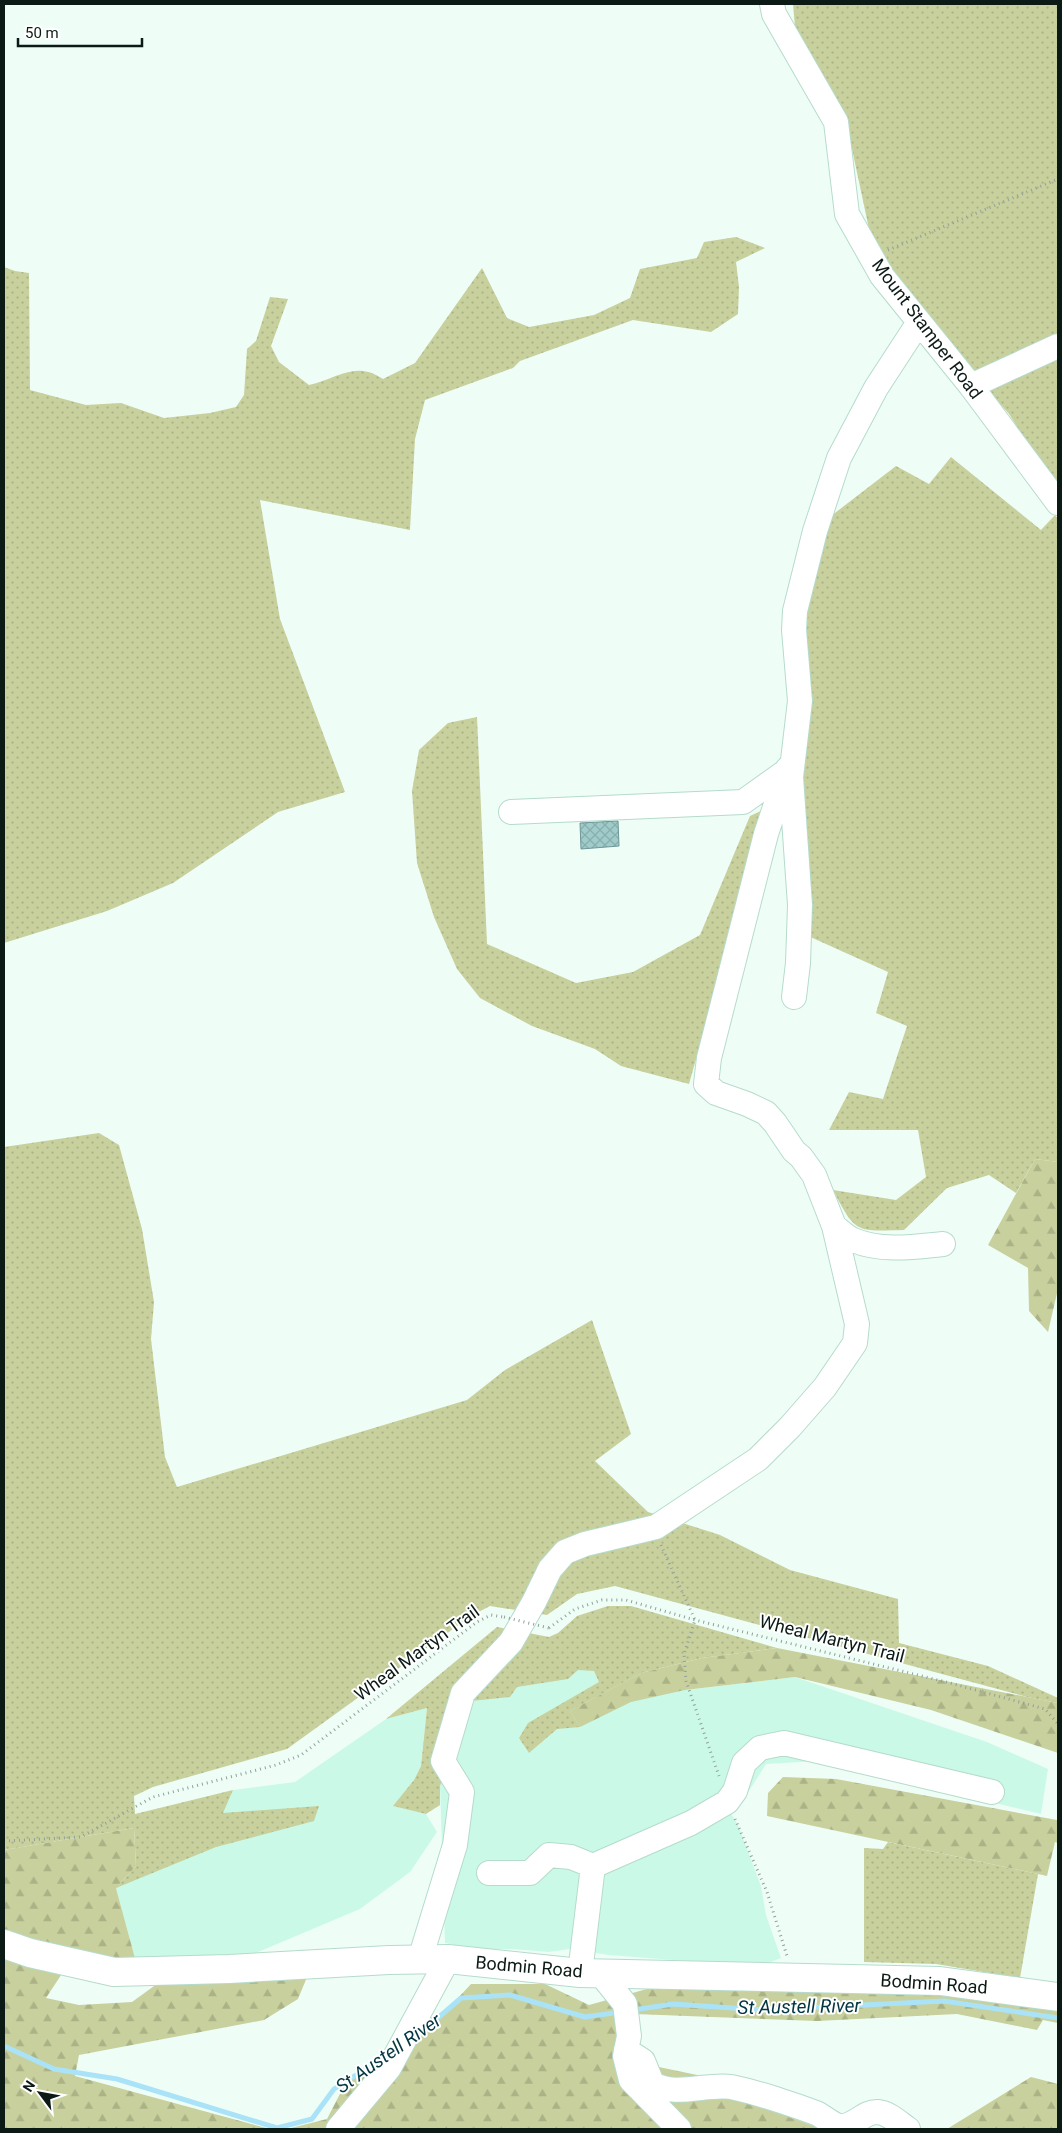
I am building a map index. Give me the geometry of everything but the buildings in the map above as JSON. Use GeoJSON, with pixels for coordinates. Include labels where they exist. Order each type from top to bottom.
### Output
{"type":"FeatureCollection","features":[{"type":"Feature","properties":{"kind":"main road","name":"Bodmin Road"},"geometry":{"type":"LineString","coordinates":[[4,1944],[30,1953],[114,1972],[448,1959],[590,1973],[940,1981],[1058,1997]]}},
{"type":"Feature","properties":{"kind":"street","name":"Mount Stamper Road"},"geometry":{"type":"LineString","coordinates":[[772,4],[774,14],[836,122],[847,214],[882,276],[971,386],[1058,503]]}},
{"type":"Feature","properties":{"kind":"street"},"geometry":{"type":"LineString","coordinates":[[794,997],[798,963],[800,904],[792,770],[800,701],[794,630],[795,611],[815,531],[839,458],[876,388],[919,322]]}},
{"type":"Feature","properties":{"kind":"street"},"geometry":{"type":"LineString","coordinates":[[971,386],[1058,346]]}},
{"type":"Feature","properties":{"kind":"street"},"geometry":{"type":"LineString","coordinates":[[511,812],[743,802],[785,772],[792,770]]}},
{"type":"Feature","properties":{"kind":"street"},"geometry":{"type":"LineString","coordinates":[[420,1959],[455,1845],[462,1792],[443,1761],[464,1693],[512,1642],[550,1570],[565,1552],[584,1544],[656,1527],[758,1459],[790,1427],[825,1387],[855,1343],[857,1324],[834,1226],[814,1175],[766,1113],[716,1093],[706,1084],[709,1058],[766,834],[777,801],[792,770]]}},
{"type":"Feature","properties":{"kind":"street"},"geometry":{"type":"LineString","coordinates":[[834,1226],[852,1240],[877,1247],[902,1249],[944,1244]]}},
{"type":"Feature","properties":{"kind":"street"},"geometry":{"type":"LineString","coordinates":[[489,1874],[530,1873],[549,1855],[571,1857],[593,1866],[691,1823],[728,1802],[735,1791],[744,1764],[760,1748],[784,1743],[992,1792]]}},
{"type":"Feature","properties":{"kind":"street"},"geometry":{"type":"LineString","coordinates":[[593,1866],[590,1973],[626,2013],[629,2036],[625,2056],[631,2080],[679,2129]]}},
{"type":"Feature","properties":{"kind":"street"},"geometry":{"type":"LineString","coordinates":[[338,2129],[389,2068],[448,1959]]}},
{"type":"Feature","properties":{"kind":"street"},"geometry":{"type":"LineString","coordinates":[[626,2050],[643,2061],[652,2082],[663,2088],[729,2087],[793,2104],[819,2115],[838,2126],[847,2126],[864,2116],[877,2112],[888,2116],[908,2129]]}},
{"type":"Feature","properties":{"kind":"path"},"geometry":{"type":"LineString","coordinates":[[872,257],[1058,179]]}},
{"type":"Feature","properties":{"kind":"path"},"geometry":{"type":"LineString","coordinates":[[656,1527],[660,1542],[696,1620],[684,1654],[686,1681],[728,1802],[767,1892],[794,1977]]}},
{"type":"Feature","properties":{"kind":"path","name":"Wheal Martyn Trail"},"geometry":{"type":"LineString","coordinates":[[4,1841],[81,1837],[153,1797],[276,1766],[301,1755],[477,1622],[491,1615],[549,1628],[575,1608],[602,1600],[626,1600],[696,1620],[950,1683],[1045,1709],[1058,1724]]}},
{"type":"Feature","properties":{"kind":"shaded area"},"geometry":{"type":"Polygon","coordinates":[[[576,1649],[685,1690],[795,1677],[987,1742],[1048,1769],[1041,1814],[818,1761],[766,1764],[742,1802],[730,1812],[738,1825],[761,1886],[766,1915],[781,1958],[763,1965],[711,1963],[609,1955],[569,1949],[549,1952],[475,1949],[445,1943],[440,1786],[475,1690],[576,1649]]]}},
{"type":"Feature","properties":{"kind":"shaded area"},"geometry":{"type":"Polygon","coordinates":[[[427,1708],[421,1766],[414,1780],[394,1806],[426,1814],[437,1832],[410,1872],[360,1909],[237,1961],[136,1962],[116,1888],[222,1813],[233,1790],[295,1782],[386,1719],[427,1708]]]}},
{"type":"Feature","properties":{"kind":"green space"},"geometry":{"type":"Polygon","coordinates":[[[793,4],[1058,4],[1058,340],[976,376],[958,357],[872,243],[849,135],[795,27],[793,4]]]}},
{"type":"Feature","properties":{"kind":"green space"},"geometry":{"type":"Polygon","coordinates":[[[736,237],[765,248],[736,262],[739,287],[738,314],[711,332],[633,320],[520,361],[513,368],[425,400],[415,439],[410,530],[260,500],[280,619],[345,792],[278,812],[173,883],[107,911],[4,943],[4,267],[29,273],[30,390],[86,405],[121,403],[164,418],[210,413],[236,407],[244,395],[247,349],[256,341],[270,297],[288,299],[271,346],[279,362],[309,385],[355,371],[364,371],[383,379],[415,363],[482,268],[507,318],[529,327],[594,315],[630,298],[640,269],[697,258],[704,242],[736,237]]]}},
{"type":"Feature","properties":{"kind":"green space"},"geometry":{"type":"Polygon","coordinates":[[[1058,353],[1058,489],[1009,414],[988,390],[1058,353]]]}},
{"type":"Feature","properties":{"kind":"green space"},"geometry":{"type":"Polygon","coordinates":[[[951,457],[1041,530],[1055,515],[1058,519],[1058,1162],[1035,1159],[1016,1193],[989,1175],[947,1188],[904,1230],[875,1230],[859,1227],[853,1222],[833,1190],[896,1200],[926,1177],[918,1130],[829,1130],[849,1092],[883,1099],[907,1026],[876,1013],[888,972],[806,935],[801,775],[807,748],[808,666],[806,605],[831,516],[896,466],[929,484],[951,457]]]}},
{"type":"Feature","properties":{"kind":"green space"},"geometry":{"type":"Polygon","coordinates":[[[477,717],[487,944],[576,983],[633,972],[700,935],[750,816],[767,808],[689,1084],[621,1066],[595,1049],[532,1026],[480,998],[457,969],[434,917],[417,863],[412,791],[419,750],[448,723],[477,717]]]}},
{"type":"Feature","properties":{"kind":"green space"},"geometry":{"type":"Polygon","coordinates":[[[99,1133],[119,1145],[142,1229],[154,1302],[151,1339],[165,1457],[177,1487],[467,1400],[505,1370],[592,1320],[631,1434],[595,1461],[648,1512],[720,1535],[790,1570],[898,1599],[899,1643],[988,1666],[1058,1698],[1058,1703],[1027,1697],[615,1586],[577,1594],[547,1615],[490,1606],[471,1616],[287,1749],[153,1787],[134,1796],[135,1814],[233,1790],[223,1813],[319,1806],[314,1821],[216,1847],[116,1888],[136,1866],[134,1828],[4,1850],[4,1147],[99,1133]]]}},
{"type":"Feature","properties":{"kind":"green space"},"geometry":{"type":"Polygon","coordinates":[[[1035,1159],[1058,1162],[1058,1289],[1048,1332],[1029,1311],[1028,1268],[988,1245],[1035,1159]]]}},
{"type":"Feature","properties":{"kind":"green space"},"geometry":{"type":"Polygon","coordinates":[[[608,1606],[631,1606],[777,1648],[702,1658],[641,1673],[570,1711],[580,1727],[557,1729],[529,1753],[519,1738],[528,1723],[599,1682],[594,1671],[578,1670],[568,1679],[517,1687],[510,1697],[471,1701],[440,1786],[440,1805],[426,1814],[393,1806],[414,1780],[421,1766],[427,1708],[386,1719],[497,1627],[549,1637],[558,1633],[577,1616],[608,1606]]]}},
{"type":"Feature","properties":{"kind":"green space"},"geometry":{"type":"Polygon","coordinates":[[[777,1648],[1058,1703],[1058,1753],[931,1710],[795,1677],[685,1690],[631,1702],[580,1727],[570,1711],[641,1673],[702,1658],[777,1648]]]}},
{"type":"Feature","properties":{"kind":"green space"},"geometry":{"type":"Polygon","coordinates":[[[783,1777],[836,1779],[1057,1820],[1058,1816],[1058,1843],[1055,1842],[1047,1876],[767,1816],[768,1793],[783,1777]]]}},
{"type":"Feature","properties":{"kind":"green space"},"geometry":{"type":"Polygon","coordinates":[[[134,1828],[136,1866],[116,1888],[136,1962],[102,1957],[4,1931],[4,1850],[134,1828]]]}},
{"type":"Feature","properties":{"kind":"green space"},"geometry":{"type":"Polygon","coordinates":[[[888,1842],[1038,1874],[1020,1978],[936,1964],[864,1962],[864,1848],[883,1849],[888,1842]]]}},
{"type":"Feature","properties":{"kind":"green space"},"geometry":{"type":"Polygon","coordinates":[[[4,1949],[67,1966],[46,1998],[79,2005],[132,2002],[161,1981],[307,1977],[298,1999],[264,2020],[79,2055],[75,2076],[270,2129],[4,2129],[4,1949]]]}},
{"type":"Feature","properties":{"kind":"green space"},"geometry":{"type":"Polygon","coordinates":[[[471,1984],[545,1984],[589,2005],[665,1984],[917,1988],[1058,2008],[1058,2023],[1043,2020],[1037,2030],[957,2014],[817,2021],[635,2014],[630,2061],[702,2076],[740,2099],[822,2129],[287,2129],[327,2119],[346,2082],[387,2057],[398,2032],[447,2010],[471,1984]]]}},
{"type":"Feature","properties":{"kind":"green space"},"geometry":{"type":"Polygon","coordinates":[[[1031,2077],[1058,2084],[1058,2129],[947,2129],[1031,2077]]]}},
{"type":"Feature","properties":{"kind":"waterway","name":"St Austell River"},"geometry":{"type":"LineString","coordinates":[[416,2037],[461,1998],[510,1995],[585,2017],[620,2012]]}},
{"type":"Feature","properties":{"kind":"waterway","name":"St Austell River"},"geometry":{"type":"LineString","coordinates":[[633,2010],[673,2004],[763,2010],[944,2001],[1058,2018]]}},
{"type":"Feature","properties":{"kind":"waterway","name":"St Austell River"},"geometry":{"type":"LineString","coordinates":[[4,2046],[54,2069],[117,2079],[277,2128],[312,2119],[334,2089],[386,2056]]}}]}
